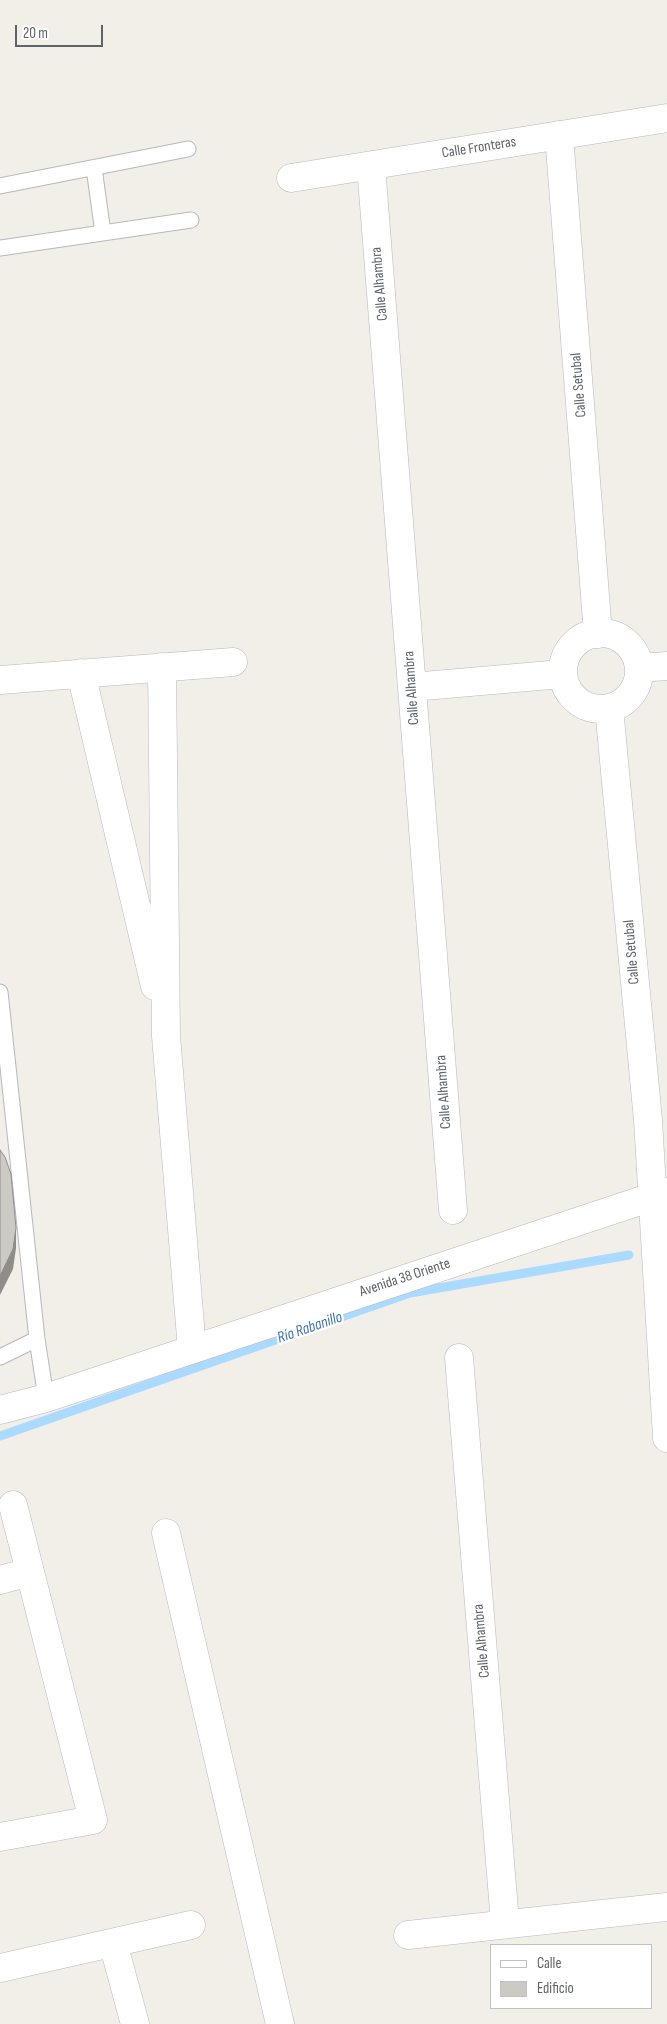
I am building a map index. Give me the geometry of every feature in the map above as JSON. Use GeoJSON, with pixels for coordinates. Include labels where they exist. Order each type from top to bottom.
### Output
{"type":"FeatureCollection","features":[{"type":"Feature","properties":{"kind":"street","name":"Calle Fronteras"},"geometry":{"type":"LineString","coordinates":[[291,178],[667,118]]}},
{"type":"Feature","properties":{"kind":"street","name":"Calle Setubal"},"geometry":{"type":"LineString","coordinates":[[559,135],[598,634]]}},
{"type":"Feature","properties":{"kind":"street","name":"Calle Alhambra"},"geometry":{"type":"LineString","coordinates":[[371,166],[453,1210]]}},
{"type":"Feature","properties":{"kind":"street"},"geometry":{"type":"LineString","coordinates":[[598,634],[611,634],[632,646],[640,668],[634,692],[616,708],[591,709],[570,696],[562,674],[568,650],[587,635],[598,634]]}},
{"type":"Feature","properties":{"kind":"street"},"geometry":{"type":"LineString","coordinates":[[0,680],[233,662]]}},
{"type":"Feature","properties":{"kind":"street"},"geometry":{"type":"LineString","coordinates":[[640,668],[667,666]]}},
{"type":"Feature","properties":{"kind":"street"},"geometry":{"type":"LineString","coordinates":[[162,667],[166,1036],[192,1349]]}},
{"type":"Feature","properties":{"kind":"street"},"geometry":{"type":"LineString","coordinates":[[81,673],[166,1036]]}},
{"type":"Feature","properties":{"kind":"street"},"geometry":{"type":"LineString","coordinates":[[412,687],[562,674]]}},
{"type":"Feature","properties":{"kind":"street","name":"Calle Setubal"},"geometry":{"type":"LineString","coordinates":[[609,708],[648,1120],[659,1194],[667,1438]]}},
{"type":"Feature","properties":{"kind":"street","name":"Avenida 38 Oriente"},"geometry":{"type":"LineString","coordinates":[[0,1410],[46,1398],[659,1194]]}},
{"type":"Feature","properties":{"kind":"street","name":"Calle Alhambra"},"geometry":{"type":"LineString","coordinates":[[459,1358],[505,1923]]}},
{"type":"Feature","properties":{"kind":"street"},"geometry":{"type":"LineString","coordinates":[[0,1837],[93,1820],[13,1504]]}},
{"type":"Feature","properties":{"kind":"street"},"geometry":{"type":"LineString","coordinates":[[166,1533],[280,2024]]}},
{"type":"Feature","properties":{"kind":"street"},"geometry":{"type":"LineString","coordinates":[[0,1580],[29,1572]]}},
{"type":"Feature","properties":{"kind":"street"},"geometry":{"type":"LineString","coordinates":[[408,1935],[505,1923],[667,1907]]}},
{"type":"Feature","properties":{"kind":"street"},"geometry":{"type":"LineString","coordinates":[[0,1968],[191,1925]]}},
{"type":"Feature","properties":{"kind":"street"},"geometry":{"type":"LineString","coordinates":[[113,1943],[135,2024]]}},
{"type":"Feature","properties":{"kind":"lane"},"geometry":{"type":"LineString","coordinates":[[0,186],[188,150]]}},
{"type":"Feature","properties":{"kind":"lane"},"geometry":{"type":"LineString","coordinates":[[94,168],[103,233]]}},
{"type":"Feature","properties":{"kind":"lane"},"geometry":{"type":"LineString","coordinates":[[0,248],[191,220]]}},
{"type":"Feature","properties":{"kind":"lane"},"geometry":{"type":"LineString","coordinates":[[0,992],[36,1339],[46,1398]]}},
{"type":"Feature","properties":{"kind":"lane"},"geometry":{"type":"LineString","coordinates":[[0,1357],[36,1339]]}},
{"type":"Feature","properties":{"kind":"building"},"geometry":{"type":"Polygon","coordinates":[[[0,1150],[5,1157],[11,1174],[16,1228],[13,1249],[0,1276],[0,1150]]]}},
{"type":"Feature","properties":{"kind":"waterway","name":"Río Rabanillo"},"geometry":{"type":"LineString","coordinates":[[0,1436],[410,1293],[629,1255]]}}]}
